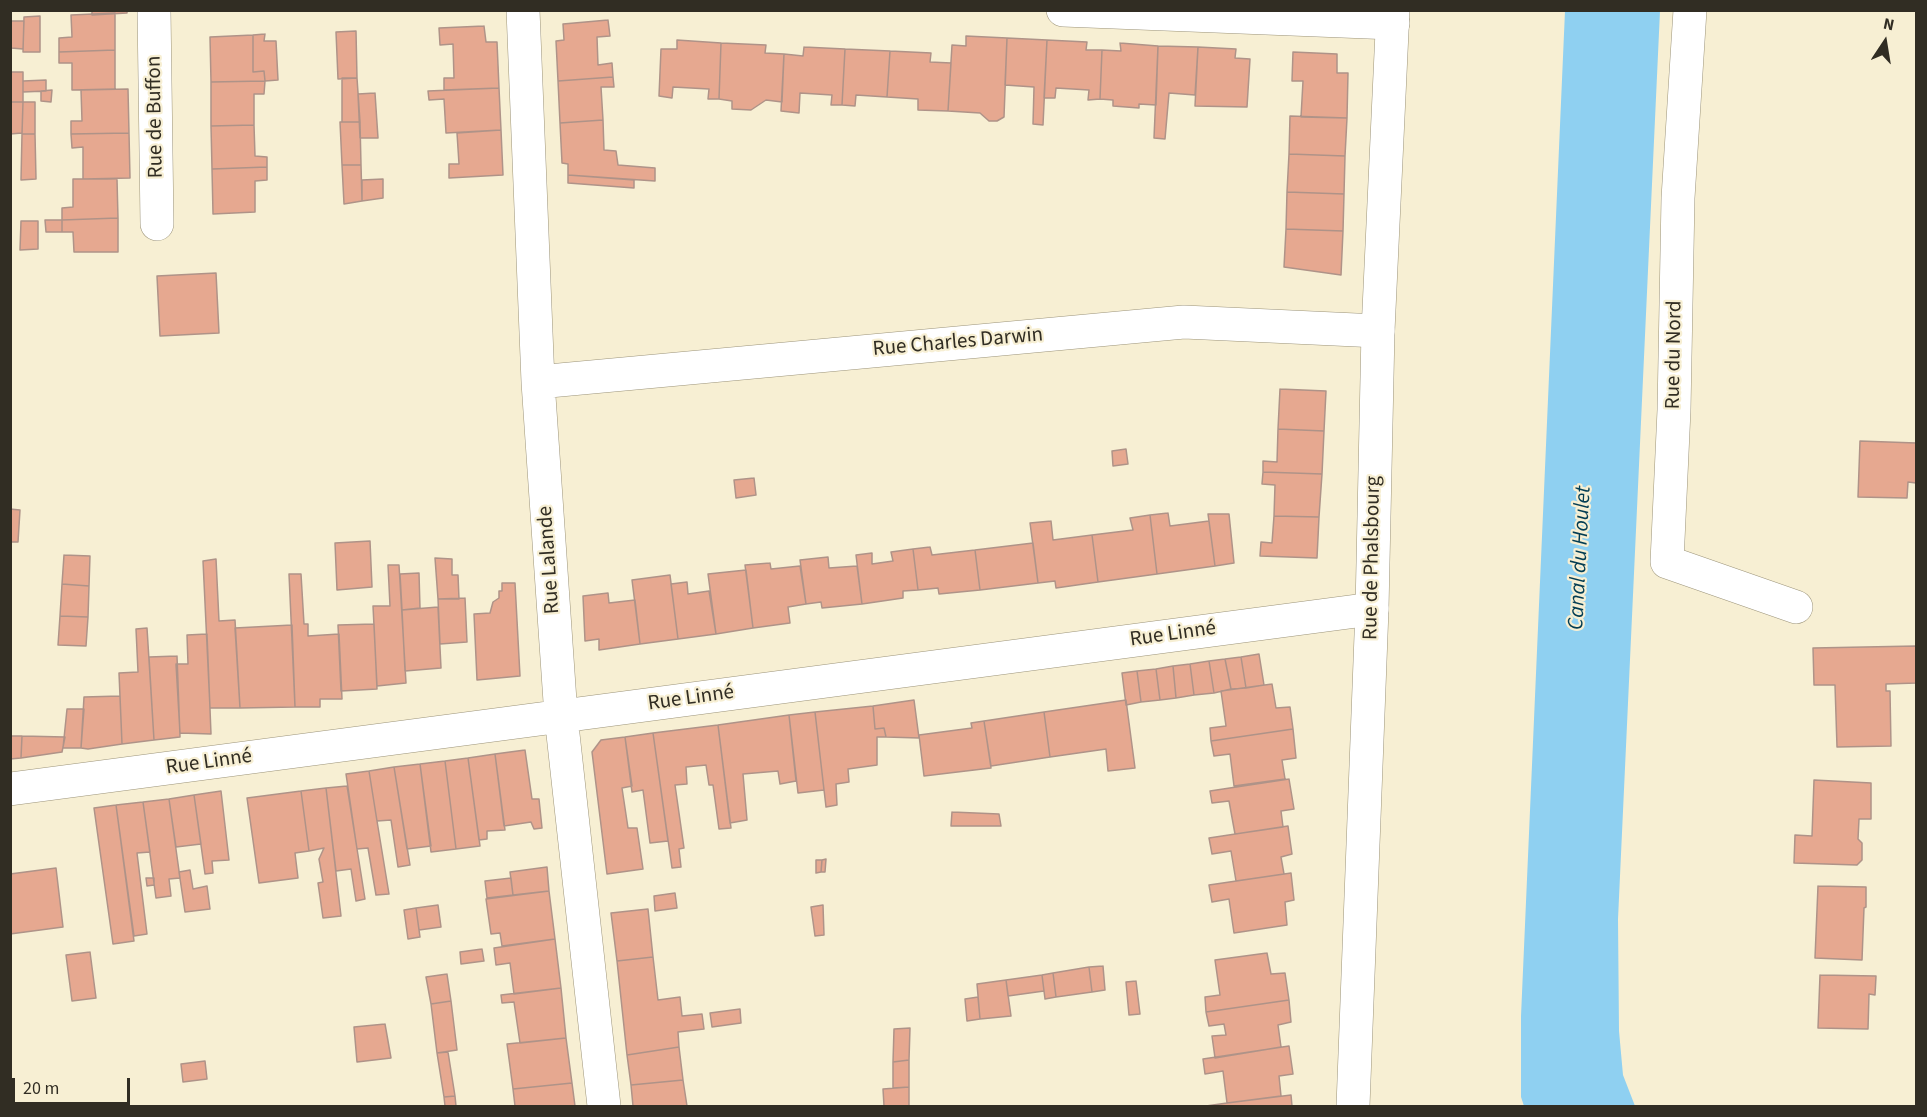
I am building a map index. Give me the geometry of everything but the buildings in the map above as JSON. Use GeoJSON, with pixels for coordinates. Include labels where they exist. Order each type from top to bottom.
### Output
{"type":"FeatureCollection","features":[{"type":"Feature","properties":{"kind":"street","name":"Rue de Buffon"},"geometry":{"type":"LineString","coordinates":[[154,10],[158,224]]}},
{"type":"Feature","properties":{"kind":"street","name":"Rue Lalande"},"geometry":{"type":"LineString","coordinates":[[523,10],[538,382],[561,716],[604,1107]]}},
{"type":"Feature","properties":{"kind":"street"},"geometry":{"type":"LineString","coordinates":[[1063,10],[1393,17]]}},
{"type":"Feature","properties":{"kind":"street","name":"Rue du Nord"},"geometry":{"type":"LineString","coordinates":[[1690,10],[1678,198],[1674,410],[1667,562],[1796,606]]}},
{"type":"Feature","properties":{"kind":"street","name":"Rue de Phalsbourg"},"geometry":{"type":"LineString","coordinates":[[1353,1107],[1372,609],[1378,331],[1393,17]]}},
{"type":"Feature","properties":{"kind":"street","name":"Rue Charles Darwin"},"geometry":{"type":"LineString","coordinates":[[538,382],[1184,322],[1378,331]]}},
{"type":"Feature","properties":{"kind":"street","name":"Rue Linné"},"geometry":{"type":"LineString","coordinates":[[10,789],[1372,609]]}},
{"type":"Feature","properties":{"kind":"water","name":"Canal du Houlet"},"geometry":{"type":"Polygon","coordinates":[[[1565,11],[1660,11],[1618,919],[1619,1031],[1623,1075],[1635,1106],[1524,1106],[1521,1097],[1521,1016],[1565,11]]]}}]}
